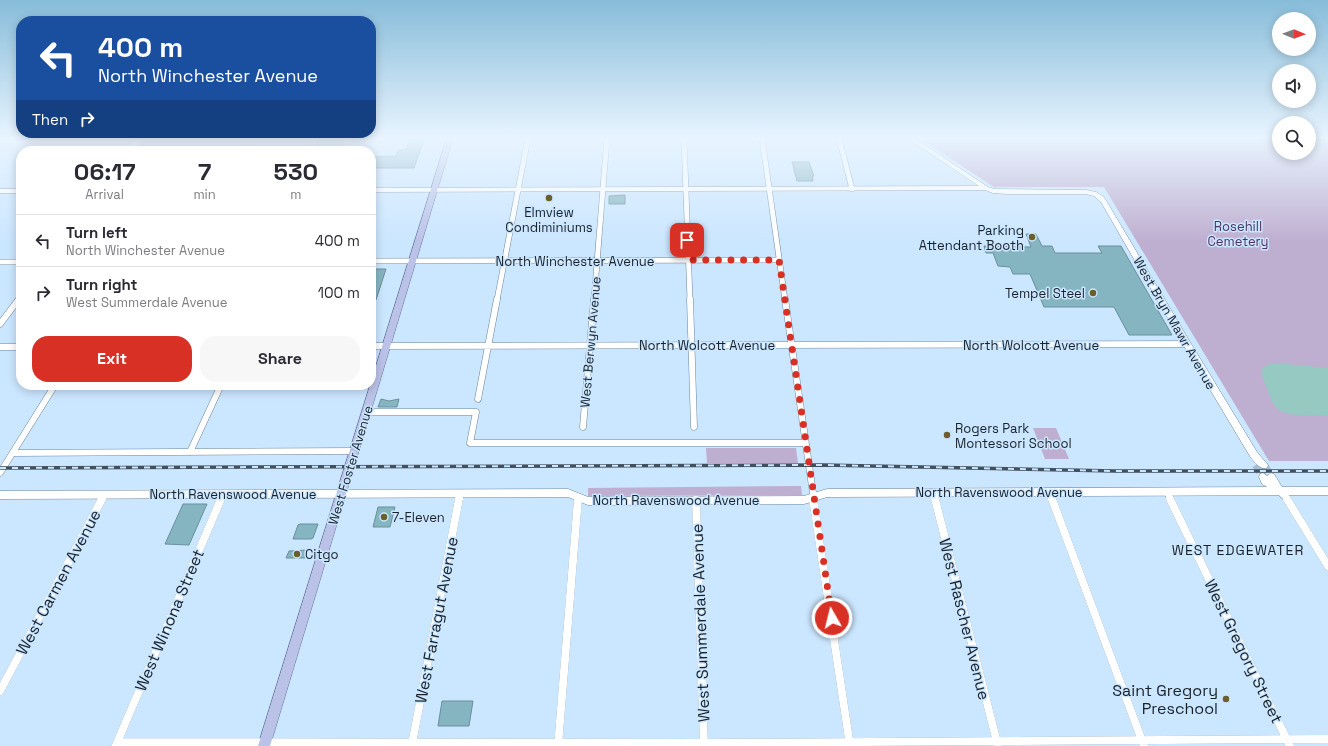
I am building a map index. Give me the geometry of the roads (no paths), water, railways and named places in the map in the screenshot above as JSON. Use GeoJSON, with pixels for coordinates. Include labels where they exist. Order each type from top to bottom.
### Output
{"type":"FeatureCollection","features":[{"type":"Feature","properties":{"kind":"main road","name":"West Foster Avenue"},"geometry":{"type":"LineString","coordinates":[[376,381],[439,173]]}},
{"type":"Feature","properties":{"kind":"main road","name":"West Foster Avenue"},"geometry":{"type":"LineString","coordinates":[[265,744],[373,390]]}},
{"type":"Feature","properties":{"kind":"street"},"geometry":{"type":"LineString","coordinates":[[478,399],[521,173]]}},
{"type":"Feature","properties":{"kind":"street","name":"West Berwyn Avenue"},"geometry":{"type":"LineString","coordinates":[[583,426],[604,173]]}},
{"type":"Feature","properties":{"kind":"street"},"geometry":{"type":"LineString","coordinates":[[685,173],[694,427]]}},
{"type":"Feature","properties":{"kind":"street"},"geometry":{"type":"LineString","coordinates":[[767,173],[805,444],[850,744]]}},
{"type":"Feature","properties":{"kind":"street"},"geometry":{"type":"LineString","coordinates":[[848,173],[852,189]]}},
{"type":"Feature","properties":{"kind":"street"},"geometry":{"type":"LineString","coordinates":[[963,173],[986,188]]}},
{"type":"Feature","properties":{"kind":"street"},"geometry":{"type":"LineString","coordinates":[[376,190],[986,188]]}},
{"type":"Feature","properties":{"kind":"street","name":"West Bryn Mawr Avenue"},"geometry":{"type":"LineString","coordinates":[[986,188],[993,191],[1007,192],[1086,192],[1094,193],[1104,201],[1187,344],[1260,465]]}},
{"type":"Feature","properties":{"kind":"street"},"geometry":{"type":"LineString","coordinates":[[0,191],[16,191]]}},
{"type":"Feature","properties":{"kind":"street","name":"North Winchester Avenue"},"geometry":{"type":"LineString","coordinates":[[376,261],[779,260]]}},
{"type":"Feature","properties":{"kind":"street"},"geometry":{"type":"LineString","coordinates":[[0,262],[16,262]]}},
{"type":"Feature","properties":{"kind":"street"},"geometry":{"type":"LineString","coordinates":[[0,324],[16,303]]}},
{"type":"Feature","properties":{"kind":"street","name":"North Wolcott Avenue"},"geometry":{"type":"LineString","coordinates":[[376,346],[1187,344]]}},
{"type":"Feature","properties":{"kind":"street"},"geometry":{"type":"LineString","coordinates":[[0,347],[16,347]]}},
{"type":"Feature","properties":{"kind":"street"},"geometry":{"type":"LineString","coordinates":[[0,473],[52,390]]}},
{"type":"Feature","properties":{"kind":"street"},"geometry":{"type":"LineString","coordinates":[[190,452],[219,390]]}},
{"type":"Feature","properties":{"kind":"street"},"geometry":{"type":"LineString","coordinates":[[366,412],[476,412],[470,443],[805,444]]}},
{"type":"Feature","properties":{"kind":"street"},"geometry":{"type":"LineString","coordinates":[[13,453],[354,451]]}},
{"type":"Feature","properties":{"kind":"street"},"geometry":{"type":"LineString","coordinates":[[1267,477],[1265,481],[1289,501],[1328,566]]}},
{"type":"Feature","properties":{"kind":"street","name":"North Ravenswood Avenue"},"geometry":{"type":"LineString","coordinates":[[0,495],[568,494],[588,501],[804,500],[827,493],[1328,491]]}},
{"type":"Feature","properties":{"kind":"street","name":"West Rascher Avenue"},"geometry":{"type":"LineString","coordinates":[[932,492],[997,743]]}},
{"type":"Feature","properties":{"kind":"street"},"geometry":{"type":"LineString","coordinates":[[1049,492],[1143,743]]}},
{"type":"Feature","properties":{"kind":"street","name":"West Gregory Street"},"geometry":{"type":"LineString","coordinates":[[1167,492],[1288,743]]}},
{"type":"Feature","properties":{"kind":"street","name":"West Farragut Avenue"},"geometry":{"type":"LineString","coordinates":[[412,744],[460,493]]}},
{"type":"Feature","properties":{"kind":"street","name":"West Winona Street"},"geometry":{"type":"LineString","coordinates":[[117,744],[222,494]]}},
{"type":"Feature","properties":{"kind":"street","name":"West Carmen Avenue"},"geometry":{"type":"LineString","coordinates":[[0,691],[104,495]]}},
{"type":"Feature","properties":{"kind":"street"},"geometry":{"type":"LineString","coordinates":[[558,744],[578,498]]}},
{"type":"Feature","properties":{"kind":"street","name":"West Summerdale Avenue"},"geometry":{"type":"LineString","coordinates":[[696,500],[704,744]]}},
{"type":"Feature","properties":{"kind":"street"},"geometry":{"type":"LineString","coordinates":[[117,744],[1288,743],[1328,739]]}},
{"type":"Feature","properties":{"kind":"tunnel"},"geometry":{"type":"LineString","coordinates":[[1256,465],[1263,477]]}},
{"type":"Feature","properties":{"kind":"tunnel"},"geometry":{"type":"LineString","coordinates":[[1264,465],[1271,477]]}},
{"type":"Feature","properties":{"kind":"railway"},"geometry":{"type":"LineString","coordinates":[[0,468],[823,465],[1115,471],[1328,471]]}},
{"type":"Feature","properties":{"kind":"place","name":"Elmview Condiminiums"},"geometry":{"type":"Point","coordinates":[549,198]}},
{"type":"Feature","properties":{"kind":"place","name":"Parking Attendant Booth"},"geometry":{"type":"Point","coordinates":[1032,237]}},
{"type":"Feature","properties":{"kind":"place","name":"Tempel Steel"},"geometry":{"type":"Point","coordinates":[1093,293]}},
{"type":"Feature","properties":{"kind":"place","name":"Rogers Park Montessori School"},"geometry":{"type":"Point","coordinates":[947,435]}},
{"type":"Feature","properties":{"kind":"place","name":"7-Eleven"},"geometry":{"type":"Point","coordinates":[384,517]}},
{"type":"Feature","properties":{"kind":"place","name":"Citgo"},"geometry":{"type":"Point","coordinates":[297,554]}},
{"type":"Feature","properties":{"kind":"place","name":"Saint Gregory Preschool"},"geometry":{"type":"Point","coordinates":[1226,699]}},
{"type":"Feature","properties":{"kind":"district","name":"WEST EDGEWATER"},"geometry":{"type":"Point","coordinates":[1238,550]}},
{"type":"Feature","properties":{"kind":"park label","name":"Rosehill Cemetery"},"geometry":{"type":"Point","coordinates":[1238,234]}}]}
